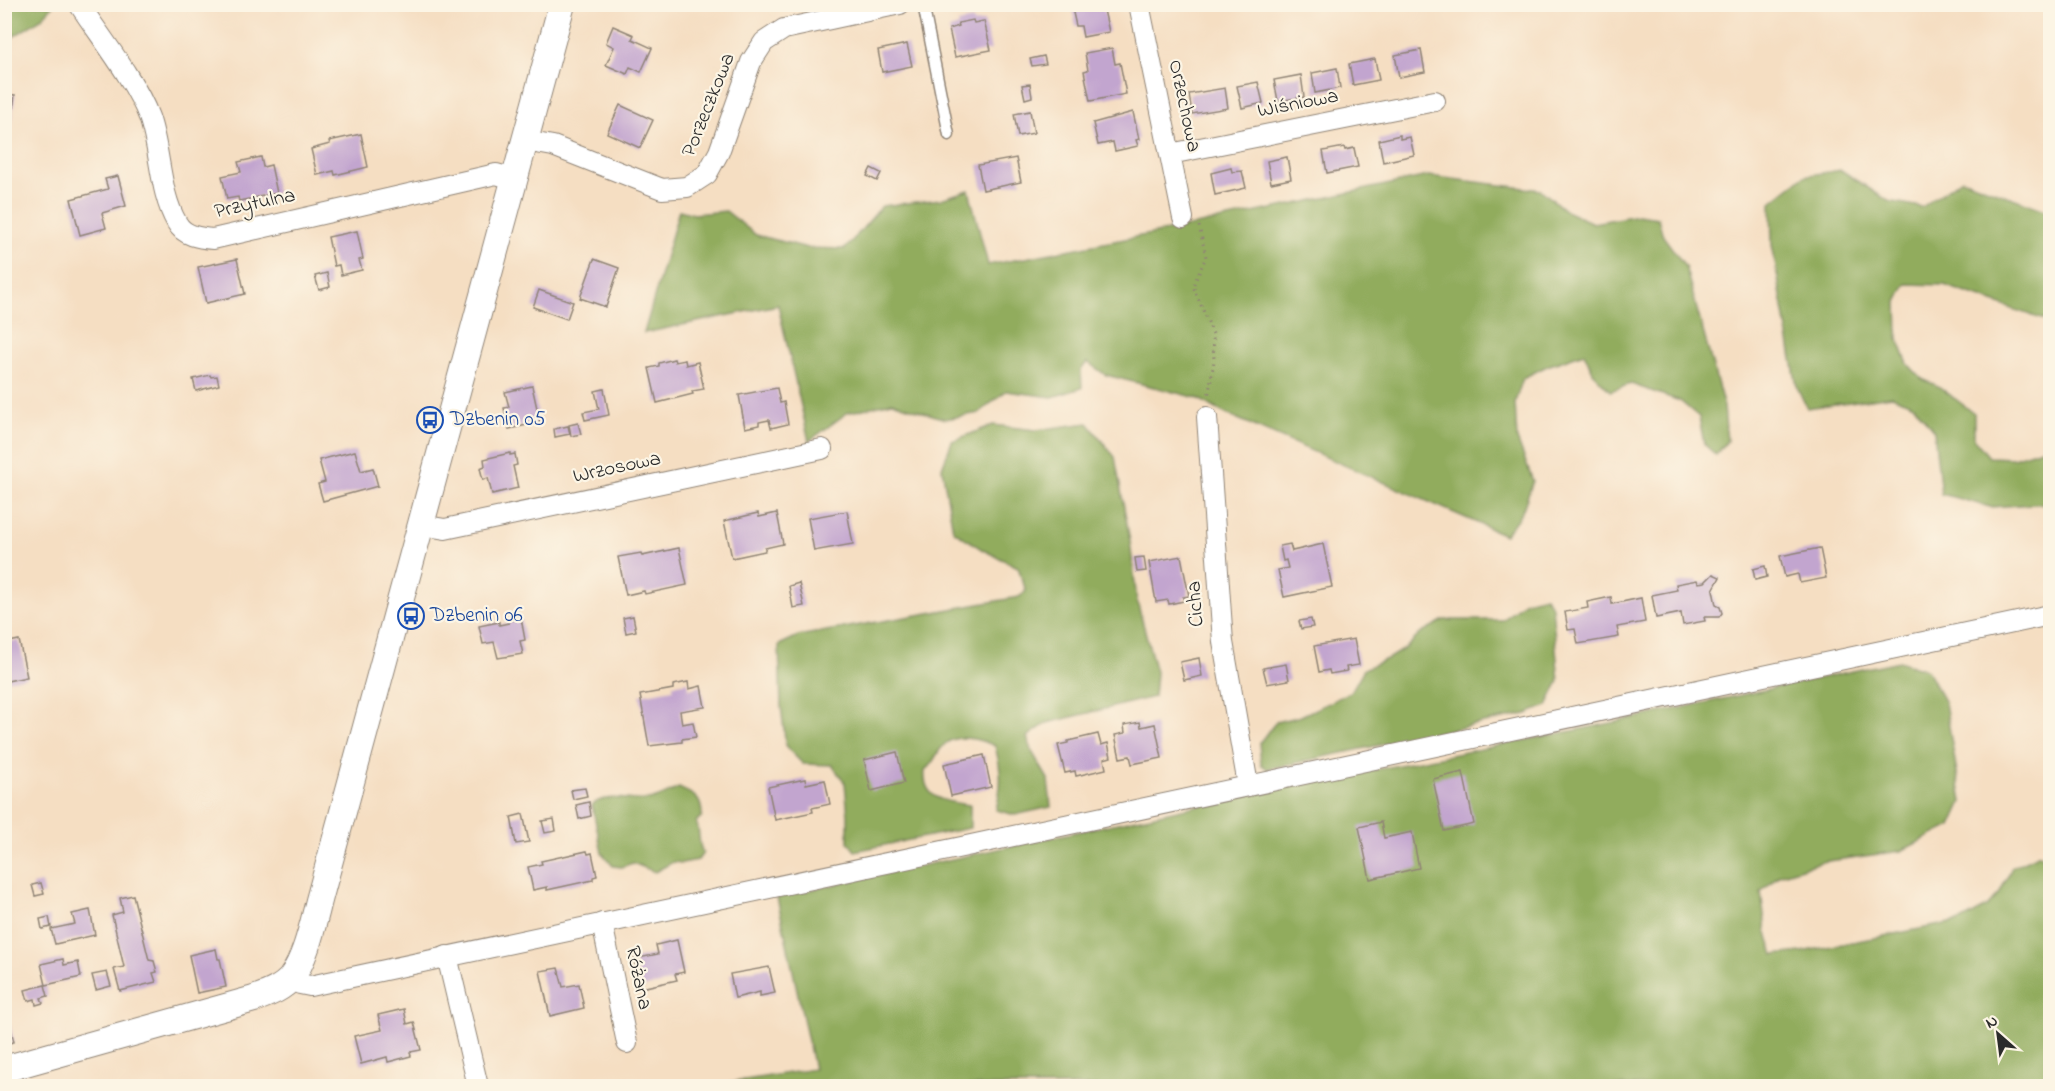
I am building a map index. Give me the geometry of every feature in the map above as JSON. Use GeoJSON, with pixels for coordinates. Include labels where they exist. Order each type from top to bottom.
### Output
{"type":"FeatureCollection","features":[{"type":"Feature","properties":{"kind":"street","name":"Przytulna"},"geometry":{"type":"LineString","coordinates":[[79,4],[133,86],[149,117],[170,206],[178,226],[194,237],[213,239],[496,174],[515,179]]}},
{"type":"Feature","properties":{"kind":"street"},"geometry":{"type":"LineString","coordinates":[[4,1069],[255,999],[274,992],[290,979],[298,966],[311,927],[562,4]]}},
{"type":"Feature","properties":{"kind":"street","name":"Orzechowa"},"geometry":{"type":"LineString","coordinates":[[1139,4],[1183,218]]}},
{"type":"Feature","properties":{"kind":"street","name":"Porzeczkowa"},"geometry":{"type":"LineString","coordinates":[[525,141],[553,146],[662,189],[687,187],[707,174],[719,152],[751,62],[764,42],[784,29],[894,5]]}},
{"type":"Feature","properties":{"kind":"street","name":"Wiśniowa"},"geometry":{"type":"LineString","coordinates":[[1170,154],[1436,101]]}},
{"type":"Feature","properties":{"kind":"street","name":"Cicha"},"geometry":{"type":"LineString","coordinates":[[1207,417],[1223,642],[1248,784]]}},
{"type":"Feature","properties":{"kind":"street","name":"Wrzosowa"},"geometry":{"type":"LineString","coordinates":[[421,525],[445,529],[822,449]]}},
{"type":"Feature","properties":{"kind":"street"},"geometry":{"type":"LineString","coordinates":[[290,979],[310,986],[1248,784],[2050,615]]}},
{"type":"Feature","properties":{"kind":"street","name":"Różana"},"geometry":{"type":"LineString","coordinates":[[602,923],[627,1043]]}},
{"type":"Feature","properties":{"kind":"street"},"geometry":{"type":"LineString","coordinates":[[447,956],[478,1086]]}},
{"type":"Feature","properties":{"kind":"lane"},"geometry":{"type":"LineString","coordinates":[[922,4],[949,135]]}},
{"type":"Feature","properties":{"kind":"path"},"geometry":{"type":"LineString","coordinates":[[1177,192],[1196,217],[1206,257],[1193,286],[1213,334],[1214,361],[1209,384],[1207,417]]}},
{"type":"Feature","properties":{"kind":"green space"},"geometry":{"type":"Polygon","coordinates":[[[5,4],[52,5],[52,7],[41,19],[5,42],[5,4]]]}},
{"type":"Feature","properties":{"kind":"green space"},"geometry":{"type":"Polygon","coordinates":[[[1841,170],[1888,201],[1922,207],[1962,179],[2045,210],[2050,209],[2050,322],[1944,285],[1906,284],[1897,302],[1898,339],[1908,364],[1922,379],[1938,386],[1974,413],[1974,439],[1989,457],[2013,458],[2050,446],[2050,503],[1990,507],[1941,494],[1934,431],[1914,405],[1892,396],[1807,408],[1797,387],[1772,245],[1771,202],[1804,176],[1841,170]]]}},
{"type":"Feature","properties":{"kind":"green space"},"geometry":{"type":"Polygon","coordinates":[[[1428,176],[1541,190],[1566,211],[1593,223],[1638,215],[1658,218],[1663,236],[1685,266],[1724,407],[1727,441],[1716,455],[1704,444],[1699,417],[1680,401],[1631,384],[1610,391],[1594,374],[1584,353],[1547,366],[1523,378],[1515,402],[1517,439],[1533,481],[1522,512],[1505,535],[1222,412],[1197,398],[1106,375],[1087,362],[1081,370],[1082,388],[1052,397],[1006,391],[979,413],[945,419],[892,402],[847,413],[809,441],[778,305],[644,333],[679,210],[694,214],[726,211],[756,235],[808,248],[845,249],[882,206],[941,199],[969,190],[988,265],[1172,230],[1428,176]]]}},
{"type":"Feature","properties":{"kind":"green space"},"geometry":{"type":"Polygon","coordinates":[[[1088,423],[1115,457],[1130,541],[1137,601],[1156,672],[1154,697],[1047,723],[1027,737],[1031,750],[1048,779],[1051,807],[1015,815],[996,810],[1000,778],[995,746],[967,738],[947,742],[925,770],[927,788],[937,798],[944,801],[970,805],[970,828],[855,851],[848,842],[845,783],[832,765],[803,764],[786,747],[781,706],[779,645],[798,636],[1019,597],[1026,591],[1018,567],[983,550],[953,530],[942,468],[952,441],[993,425],[1036,430],[1088,423]]]}},
{"type":"Feature","properties":{"kind":"green space"},"geometry":{"type":"Polygon","coordinates":[[[1545,596],[1552,607],[1559,681],[1547,706],[1526,714],[1267,769],[1261,764],[1259,743],[1276,722],[1301,716],[1351,692],[1364,669],[1407,647],[1422,632],[1444,620],[1503,620],[1525,601],[1545,596]]]}},
{"type":"Feature","properties":{"kind":"green space"},"geometry":{"type":"Polygon","coordinates":[[[1899,661],[1927,670],[1945,703],[1962,802],[1951,826],[1901,851],[1821,862],[1779,875],[1761,892],[1766,930],[1774,955],[1801,952],[1961,921],[1987,907],[1999,894],[2012,867],[2040,854],[2050,862],[2050,1086],[727,1086],[727,1083],[814,1069],[777,897],[1242,796],[1597,726],[1899,661]]]}},
{"type":"Feature","properties":{"kind":"green space"},"geometry":{"type":"Polygon","coordinates":[[[679,788],[693,795],[701,805],[702,816],[696,822],[703,853],[698,860],[673,862],[655,872],[633,863],[621,867],[613,866],[602,853],[592,805],[611,798],[652,799],[679,788]]]}},
{"type":"Feature","properties":{"kind":"building"},"geometry":{"type":"Polygon","coordinates":[[[1071,4],[1108,4],[1109,9],[1104,10],[1109,32],[1083,37],[1081,26],[1076,26],[1071,4]]]}},
{"type":"Feature","properties":{"kind":"building"},"geometry":{"type":"Polygon","coordinates":[[[973,20],[974,23],[984,21],[991,50],[955,57],[949,29],[959,26],[958,23],[973,20]]]}},
{"type":"Feature","properties":{"kind":"building"},"geometry":{"type":"Polygon","coordinates":[[[613,26],[634,35],[632,39],[652,48],[641,72],[630,67],[627,74],[606,65],[614,47],[606,43],[613,26]]]}},
{"type":"Feature","properties":{"kind":"building"},"geometry":{"type":"Polygon","coordinates":[[[907,44],[912,66],[882,72],[878,50],[907,44]]]}},
{"type":"Feature","properties":{"kind":"building"},"geometry":{"type":"Polygon","coordinates":[[[1112,48],[1115,64],[1120,63],[1126,94],[1090,101],[1084,71],[1088,70],[1085,53],[1112,48]]]}},
{"type":"Feature","properties":{"kind":"building"},"geometry":{"type":"Polygon","coordinates":[[[1421,50],[1425,72],[1399,77],[1395,55],[1421,50]]]}},
{"type":"Feature","properties":{"kind":"building"},"geometry":{"type":"Polygon","coordinates":[[[1044,56],[1046,64],[1032,66],[1030,59],[1044,56]]]}},
{"type":"Feature","properties":{"kind":"building"},"geometry":{"type":"Polygon","coordinates":[[[1375,59],[1379,80],[1353,85],[1349,64],[1375,59]]]}},
{"type":"Feature","properties":{"kind":"building"},"geometry":{"type":"Polygon","coordinates":[[[1337,68],[1340,88],[1315,93],[1312,73],[1337,68]]]}},
{"type":"Feature","properties":{"kind":"building"},"geometry":{"type":"Polygon","coordinates":[[[1301,75],[1304,97],[1278,101],[1274,80],[1301,75]]]}},
{"type":"Feature","properties":{"kind":"building"},"geometry":{"type":"Polygon","coordinates":[[[1258,82],[1263,103],[1242,108],[1237,86],[1258,82]]]}},
{"type":"Feature","properties":{"kind":"building"},"geometry":{"type":"Polygon","coordinates":[[[1030,84],[1032,97],[1025,99],[1022,85],[1030,84]]]}},
{"type":"Feature","properties":{"kind":"building"},"geometry":{"type":"Polygon","coordinates":[[[1225,88],[1228,108],[1192,114],[1189,94],[1225,88]]]}},
{"type":"Feature","properties":{"kind":"building"},"geometry":{"type":"Polygon","coordinates":[[[4,94],[15,95],[11,123],[4,125],[4,94]]]}},
{"type":"Feature","properties":{"kind":"building"},"geometry":{"type":"Polygon","coordinates":[[[620,105],[653,120],[640,148],[607,133],[620,105]]]}},
{"type":"Feature","properties":{"kind":"building"},"geometry":{"type":"Polygon","coordinates":[[[1030,111],[1034,133],[1018,136],[1014,114],[1030,111]]]}},
{"type":"Feature","properties":{"kind":"building"},"geometry":{"type":"Polygon","coordinates":[[[1133,112],[1139,139],[1136,140],[1138,146],[1115,151],[1113,142],[1098,145],[1093,123],[1133,112]]]}},
{"type":"Feature","properties":{"kind":"building"},"geometry":{"type":"Polygon","coordinates":[[[361,134],[368,167],[335,175],[334,171],[317,175],[311,149],[330,144],[329,141],[361,134]]]}},
{"type":"Feature","properties":{"kind":"building"},"geometry":{"type":"Polygon","coordinates":[[[1400,135],[1400,139],[1410,137],[1414,155],[1383,162],[1379,140],[1400,135]]]}},
{"type":"Feature","properties":{"kind":"building"},"geometry":{"type":"Polygon","coordinates":[[[1344,147],[1345,150],[1354,148],[1358,167],[1327,173],[1323,151],[1344,147]]]}},
{"type":"Feature","properties":{"kind":"building"},"geometry":{"type":"Polygon","coordinates":[[[261,157],[263,167],[271,165],[277,193],[239,201],[238,197],[227,199],[222,176],[241,172],[238,162],[261,157]]]}},
{"type":"Feature","properties":{"kind":"building"},"geometry":{"type":"Polygon","coordinates":[[[1287,157],[1291,179],[1271,183],[1267,161],[1287,157]]]}},
{"type":"Feature","properties":{"kind":"building"},"geometry":{"type":"Polygon","coordinates":[[[1016,158],[1021,182],[983,190],[978,165],[1016,158]]]}},
{"type":"Feature","properties":{"kind":"building"},"geometry":{"type":"Polygon","coordinates":[[[871,168],[881,173],[877,181],[867,176],[871,168]]]}},
{"type":"Feature","properties":{"kind":"building"},"geometry":{"type":"Polygon","coordinates":[[[1231,168],[1232,172],[1242,171],[1246,188],[1215,195],[1211,173],[1231,168]]]}},
{"type":"Feature","properties":{"kind":"building"},"geometry":{"type":"Polygon","coordinates":[[[118,176],[126,206],[102,213],[106,228],[80,235],[71,199],[108,189],[105,179],[118,176]]]}},
{"type":"Feature","properties":{"kind":"building"},"geometry":{"type":"Polygon","coordinates":[[[357,231],[363,259],[359,260],[362,270],[341,275],[339,265],[334,266],[328,237],[357,231]]]}},
{"type":"Feature","properties":{"kind":"building"},"geometry":{"type":"Polygon","coordinates":[[[237,259],[245,294],[206,303],[198,267],[237,259]]]}},
{"type":"Feature","properties":{"kind":"building"},"geometry":{"type":"Polygon","coordinates":[[[594,259],[619,268],[606,307],[580,298],[594,259]]]}},
{"type":"Feature","properties":{"kind":"building"},"geometry":{"type":"Polygon","coordinates":[[[327,273],[330,287],[319,290],[315,276],[327,273]]]}},
{"type":"Feature","properties":{"kind":"building"},"geometry":{"type":"Polygon","coordinates":[[[539,290],[573,302],[567,319],[533,307],[539,290]]]}},
{"type":"Feature","properties":{"kind":"building"},"geometry":{"type":"Polygon","coordinates":[[[674,359],[675,362],[685,360],[686,365],[698,362],[704,389],[657,403],[649,368],[674,359]]]}},
{"type":"Feature","properties":{"kind":"building"},"geometry":{"type":"Polygon","coordinates":[[[210,375],[211,377],[217,376],[219,385],[196,391],[193,379],[210,375]]]}},
{"type":"Feature","properties":{"kind":"building"},"geometry":{"type":"Polygon","coordinates":[[[532,386],[540,422],[509,429],[504,408],[509,407],[505,392],[532,386]]]}},
{"type":"Feature","properties":{"kind":"building"},"geometry":{"type":"Polygon","coordinates":[[[777,388],[780,403],[784,402],[788,424],[771,428],[769,420],[745,428],[739,395],[777,388]]]}},
{"type":"Feature","properties":{"kind":"building"},"geometry":{"type":"Polygon","coordinates":[[[604,389],[609,415],[585,420],[583,412],[599,409],[595,391],[604,389]]]}},
{"type":"Feature","properties":{"kind":"building"},"geometry":{"type":"Polygon","coordinates":[[[578,423],[581,434],[571,436],[569,425],[578,423]]]}},
{"type":"Feature","properties":{"kind":"building"},"geometry":{"type":"Polygon","coordinates":[[[568,426],[570,434],[555,437],[554,429],[568,426]]]}},
{"type":"Feature","properties":{"kind":"building"},"geometry":{"type":"Polygon","coordinates":[[[355,451],[361,471],[373,468],[378,486],[323,501],[318,484],[325,482],[319,460],[355,451]]]}},
{"type":"Feature","properties":{"kind":"building"},"geometry":{"type":"Polygon","coordinates":[[[510,453],[510,455],[515,454],[517,465],[513,466],[518,488],[492,494],[488,478],[483,480],[480,468],[485,466],[484,459],[510,453]]]}},
{"type":"Feature","properties":{"kind":"building"},"geometry":{"type":"Polygon","coordinates":[[[847,511],[853,544],[814,551],[808,518],[847,511]]]}},
{"type":"Feature","properties":{"kind":"building"},"geometry":{"type":"Polygon","coordinates":[[[758,513],[759,517],[777,513],[783,544],[765,548],[765,551],[732,558],[724,521],[758,513]]]}},
{"type":"Feature","properties":{"kind":"building"},"geometry":{"type":"Polygon","coordinates":[[[1290,544],[1292,551],[1323,544],[1332,587],[1284,597],[1278,570],[1288,568],[1286,560],[1283,561],[1280,546],[1290,544]]]}},
{"type":"Feature","properties":{"kind":"building"},"geometry":{"type":"Polygon","coordinates":[[[679,548],[687,585],[645,594],[644,591],[626,595],[618,557],[641,553],[642,556],[679,548]]]}},
{"type":"Feature","properties":{"kind":"building"},"geometry":{"type":"Polygon","coordinates":[[[1820,548],[1826,578],[1800,583],[1798,574],[1785,577],[1780,556],[1820,548]]]}},
{"type":"Feature","properties":{"kind":"building"},"geometry":{"type":"Polygon","coordinates":[[[1181,556],[1189,596],[1183,597],[1184,601],[1169,604],[1168,600],[1156,602],[1149,562],[1181,556]]]}},
{"type":"Feature","properties":{"kind":"building"},"geometry":{"type":"Polygon","coordinates":[[[1144,557],[1146,571],[1137,572],[1135,558],[1144,557]]]}},
{"type":"Feature","properties":{"kind":"building"},"geometry":{"type":"Polygon","coordinates":[[[1765,566],[1767,577],[1755,580],[1753,569],[1765,566]]]}},
{"type":"Feature","properties":{"kind":"building"},"geometry":{"type":"Polygon","coordinates":[[[1713,574],[1720,577],[1713,590],[1716,605],[1720,607],[1722,613],[1719,617],[1704,617],[1705,621],[1683,625],[1681,613],[1656,618],[1652,595],[1677,590],[1676,584],[1697,580],[1698,583],[1705,582],[1713,574]]]}},
{"type":"Feature","properties":{"kind":"building"},"geometry":{"type":"Polygon","coordinates":[[[799,583],[804,606],[793,608],[789,586],[799,583]]]}},
{"type":"Feature","properties":{"kind":"building"},"geometry":{"type":"Polygon","coordinates":[[[1611,597],[1612,604],[1641,598],[1645,622],[1617,627],[1619,637],[1578,644],[1575,629],[1568,630],[1565,612],[1588,608],[1587,602],[1611,597]]]}},
{"type":"Feature","properties":{"kind":"building"},"geometry":{"type":"Polygon","coordinates":[[[633,616],[636,631],[626,633],[623,618],[633,616]]]}},
{"type":"Feature","properties":{"kind":"building"},"geometry":{"type":"Polygon","coordinates":[[[521,618],[525,640],[520,641],[523,654],[498,658],[494,642],[483,644],[479,626],[499,622],[499,625],[521,618]]]}},
{"type":"Feature","properties":{"kind":"building"},"geometry":{"type":"Polygon","coordinates":[[[1311,619],[1313,627],[1301,629],[1299,621],[1311,619]]]}},
{"type":"Feature","properties":{"kind":"building"},"geometry":{"type":"Polygon","coordinates":[[[1354,639],[1359,665],[1346,667],[1347,671],[1330,674],[1329,670],[1319,672],[1314,646],[1354,639]]]}},
{"type":"Feature","properties":{"kind":"building"},"geometry":{"type":"Polygon","coordinates":[[[19,640],[27,677],[7,681],[4,669],[4,643],[19,640]]]}},
{"type":"Feature","properties":{"kind":"building"},"geometry":{"type":"Polygon","coordinates":[[[1199,658],[1202,676],[1184,680],[1180,662],[1199,658]]]}},
{"type":"Feature","properties":{"kind":"building"},"geometry":{"type":"Polygon","coordinates":[[[1286,664],[1289,680],[1267,684],[1263,668],[1286,664]]]}},
{"type":"Feature","properties":{"kind":"building"},"geometry":{"type":"Polygon","coordinates":[[[688,682],[689,689],[701,686],[705,707],[680,711],[682,724],[693,722],[696,737],[682,739],[682,742],[649,746],[640,695],[673,689],[673,685],[688,682]]]}},
{"type":"Feature","properties":{"kind":"building"},"geometry":{"type":"Polygon","coordinates":[[[1140,722],[1141,727],[1155,724],[1162,758],[1132,764],[1130,756],[1120,758],[1115,735],[1125,733],[1124,725],[1140,722]]]}},
{"type":"Feature","properties":{"kind":"building"},"geometry":{"type":"Polygon","coordinates":[[[1098,734],[1101,745],[1108,743],[1111,757],[1104,759],[1106,769],[1076,776],[1075,771],[1065,773],[1058,745],[1098,734]]]}},
{"type":"Feature","properties":{"kind":"building"},"geometry":{"type":"Polygon","coordinates":[[[897,752],[904,783],[871,791],[864,760],[897,752]]]}},
{"type":"Feature","properties":{"kind":"building"},"geometry":{"type":"Polygon","coordinates":[[[984,755],[991,787],[951,796],[944,764],[984,755]]]}},
{"type":"Feature","properties":{"kind":"building"},"geometry":{"type":"Polygon","coordinates":[[[1463,772],[1474,824],[1444,831],[1433,779],[1463,772]]]}},
{"type":"Feature","properties":{"kind":"building"},"geometry":{"type":"Polygon","coordinates":[[[805,779],[806,784],[825,780],[830,804],[812,808],[813,812],[775,820],[768,787],[805,779]]]}},
{"type":"Feature","properties":{"kind":"building"},"geometry":{"type":"Polygon","coordinates":[[[585,788],[587,796],[573,799],[571,790],[585,788]]]}},
{"type":"Feature","properties":{"kind":"building"},"geometry":{"type":"Polygon","coordinates":[[[589,802],[591,816],[579,819],[576,805],[589,802]]]}},
{"type":"Feature","properties":{"kind":"building"},"geometry":{"type":"Polygon","coordinates":[[[523,814],[529,842],[516,844],[511,817],[523,814]]]}},
{"type":"Feature","properties":{"kind":"building"},"geometry":{"type":"Polygon","coordinates":[[[554,819],[556,831],[545,833],[542,821],[554,819]]]}},
{"type":"Feature","properties":{"kind":"building"},"geometry":{"type":"Polygon","coordinates":[[[1381,822],[1384,838],[1412,832],[1419,868],[1370,879],[1359,827],[1381,822]]]}},
{"type":"Feature","properties":{"kind":"building"},"geometry":{"type":"Polygon","coordinates":[[[587,851],[588,854],[592,853],[597,876],[593,877],[593,880],[547,890],[547,887],[533,890],[528,867],[542,864],[541,861],[587,851]]]}},
{"type":"Feature","properties":{"kind":"building"},"geometry":{"type":"Polygon","coordinates":[[[41,883],[44,894],[35,896],[32,885],[41,883]]]}},
{"type":"Feature","properties":{"kind":"building"},"geometry":{"type":"Polygon","coordinates":[[[133,895],[149,960],[154,961],[157,972],[153,973],[156,982],[120,991],[114,969],[124,967],[112,915],[123,912],[120,898],[133,895]]]}},
{"type":"Feature","properties":{"kind":"building"},"geometry":{"type":"Polygon","coordinates":[[[90,910],[95,935],[55,944],[51,929],[75,924],[72,914],[90,910]]]}},
{"type":"Feature","properties":{"kind":"building"},"geometry":{"type":"Polygon","coordinates":[[[49,917],[51,927],[42,929],[40,919],[49,917]]]}},
{"type":"Feature","properties":{"kind":"building"},"geometry":{"type":"Polygon","coordinates":[[[677,940],[684,972],[675,974],[677,980],[641,988],[634,959],[658,954],[656,945],[677,940]]]}},
{"type":"Feature","properties":{"kind":"building"},"geometry":{"type":"Polygon","coordinates":[[[216,949],[226,987],[197,993],[189,955],[216,949]]]}},
{"type":"Feature","properties":{"kind":"building"},"geometry":{"type":"Polygon","coordinates":[[[63,959],[64,965],[78,962],[81,977],[46,985],[41,964],[63,959]]]}},
{"type":"Feature","properties":{"kind":"building"},"geometry":{"type":"Polygon","coordinates":[[[769,967],[775,993],[760,996],[760,992],[735,998],[730,974],[769,967]]]}},
{"type":"Feature","properties":{"kind":"building"},"geometry":{"type":"Polygon","coordinates":[[[558,968],[563,987],[579,984],[584,1008],[550,1016],[540,971],[558,968]]]}},
{"type":"Feature","properties":{"kind":"building"},"geometry":{"type":"Polygon","coordinates":[[[107,972],[111,986],[96,990],[92,975],[107,972]]]}},
{"type":"Feature","properties":{"kind":"building"},"geometry":{"type":"Polygon","coordinates":[[[45,985],[48,996],[41,998],[43,1003],[36,1005],[35,999],[28,1001],[25,990],[45,985]]]}},
{"type":"Feature","properties":{"kind":"building"},"geometry":{"type":"Polygon","coordinates":[[[404,1009],[407,1024],[414,1022],[421,1050],[410,1052],[411,1056],[388,1062],[387,1057],[361,1064],[354,1036],[382,1030],[378,1015],[404,1009]]]}},
{"type":"Feature","properties":{"kind":"building"},"geometry":{"type":"Polygon","coordinates":[[[9,1021],[14,1042],[4,1044],[4,1022],[9,1021]]]}},
{"type":"Feature","properties":{"kind":"place","name":"Dzbenin 05"},"geometry":{"type":"Point","coordinates":[430,420]}},
{"type":"Feature","properties":{"kind":"place","name":"Dzbenin 06"},"geometry":{"type":"Point","coordinates":[411,616]}}]}
